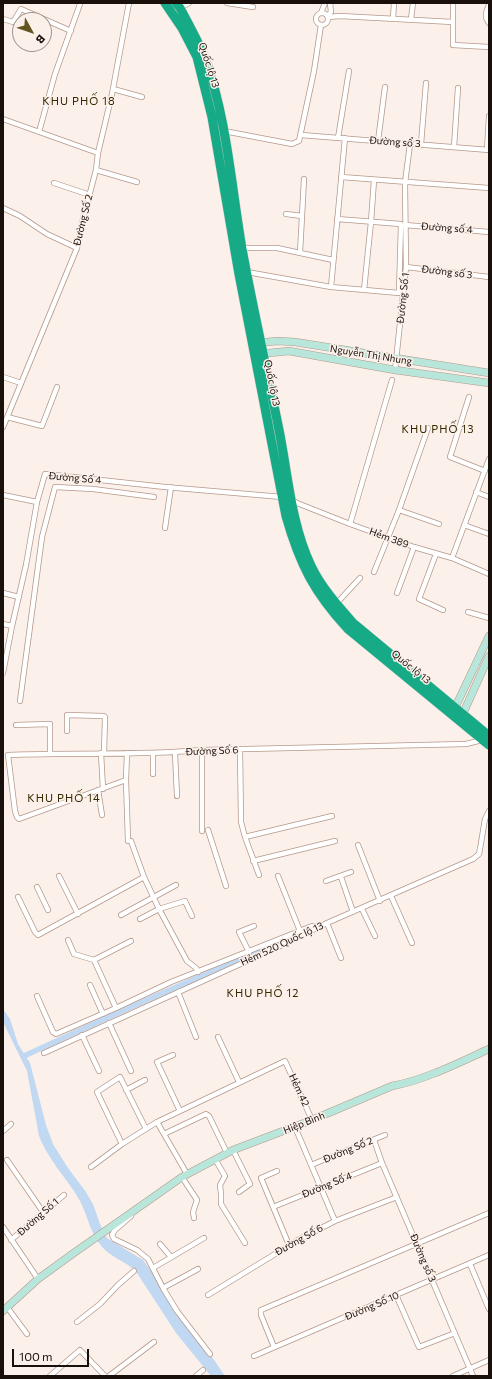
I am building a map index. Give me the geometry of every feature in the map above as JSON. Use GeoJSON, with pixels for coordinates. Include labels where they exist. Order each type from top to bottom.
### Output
{"type":"FeatureCollection","features":[{"type":"Feature","properties":{"kind":"highway","name":"Quốc lộ 13"},"geometry":{"type":"LineString","coordinates":[[165,3],[182,28],[197,57],[220,130],[247,272],[259,354],[287,498],[305,552],[318,578],[336,604],[353,623],[487,740]]}},
{"type":"Feature","properties":{"kind":"highway","name":"Quốc lộ 13"},"geometry":{"type":"LineString","coordinates":[[178,6],[204,57],[214,87],[236,254],[257,343]]}},
{"type":"Feature","properties":{"kind":"highway","name":"Quốc lộ 13"},"geometry":{"type":"LineString","coordinates":[[287,498],[286,516],[298,554],[317,591],[330,609],[362,641],[457,715]]}},
{"type":"Feature","properties":{"kind":"street","name":"Đường Số 2"},"geometry":{"type":"LineString","coordinates":[[3,427],[76,248],[96,170],[98,153],[128,3]]}},
{"type":"Feature","properties":{"kind":"street"},"geometry":{"type":"LineString","coordinates":[[178,6],[189,3]]}},
{"type":"Feature","properties":{"kind":"street"},"geometry":{"type":"LineString","coordinates":[[227,3],[254,7]]}},
{"type":"Feature","properties":{"kind":"street"},"geometry":{"type":"LineString","coordinates":[[321,25],[317,23],[316,20],[317,15],[321,13],[325,3]]}},
{"type":"Feature","properties":{"kind":"street"},"geometry":{"type":"LineString","coordinates":[[321,25],[326,23],[330,12],[330,3]]}},
{"type":"Feature","properties":{"kind":"street"},"geometry":{"type":"LineString","coordinates":[[393,18],[394,3]]}},
{"type":"Feature","properties":{"kind":"street"},"geometry":{"type":"LineString","coordinates":[[411,19],[413,3]]}},
{"type":"Feature","properties":{"kind":"street"},"geometry":{"type":"LineString","coordinates":[[453,3],[453,45],[489,47]]}},
{"type":"Feature","properties":{"kind":"street"},"geometry":{"type":"LineString","coordinates":[[39,132],[56,74],[80,4]]}},
{"type":"Feature","properties":{"kind":"street"},"geometry":{"type":"LineString","coordinates":[[488,22],[486,12],[489,6]]}},
{"type":"Feature","properties":{"kind":"street"},"geometry":{"type":"LineString","coordinates":[[3,19],[13,22],[21,9],[71,31]]}},
{"type":"Feature","properties":{"kind":"street"},"geometry":{"type":"LineString","coordinates":[[321,13],[327,17],[393,18],[453,22]]}},
{"type":"Feature","properties":{"kind":"street"},"geometry":{"type":"LineString","coordinates":[[220,130],[292,144],[299,141],[314,72],[321,25]]}},
{"type":"Feature","properties":{"kind":"street"},"geometry":{"type":"LineString","coordinates":[[338,138],[349,71]]}},
{"type":"Feature","properties":{"kind":"street"},"geometry":{"type":"LineString","coordinates":[[421,144],[426,83]]}},
{"type":"Feature","properties":{"kind":"street"},"geometry":{"type":"LineString","coordinates":[[378,141],[385,88]]}},
{"type":"Feature","properties":{"kind":"street"},"geometry":{"type":"LineString","coordinates":[[454,147],[458,88]]}},
{"type":"Feature","properties":{"kind":"street"},"geometry":{"type":"LineString","coordinates":[[112,89],[142,97]]}},
{"type":"Feature","properties":{"kind":"street"},"geometry":{"type":"LineString","coordinates":[[488,150],[489,116]]}},
{"type":"Feature","properties":{"kind":"street"},"geometry":{"type":"LineString","coordinates":[[3,119],[98,153]]}},
{"type":"Feature","properties":{"kind":"street","name":"Đường sổ 3"},"geometry":{"type":"LineString","coordinates":[[301,135],[488,150]]}},
{"type":"Feature","properties":{"kind":"street"},"geometry":{"type":"LineString","coordinates":[[331,287],[345,138]]}},
{"type":"Feature","properties":{"kind":"street"},"geometry":{"type":"LineString","coordinates":[[405,183],[410,144]]}},
{"type":"Feature","properties":{"kind":"street"},"geometry":{"type":"LineString","coordinates":[[96,170],[137,182]]}},
{"type":"Feature","properties":{"kind":"street"},"geometry":{"type":"LineString","coordinates":[[341,177],[405,183],[489,188]]}},
{"type":"Feature","properties":{"kind":"street"},"geometry":{"type":"LineString","coordinates":[[300,253],[304,179]]}},
{"type":"Feature","properties":{"kind":"street"},"geometry":{"type":"LineString","coordinates":[[364,290],[374,180]]}},
{"type":"Feature","properties":{"kind":"street"},"geometry":{"type":"LineString","coordinates":[[54,183],[90,195]]}},
{"type":"Feature","properties":{"kind":"street","name":"Đường Số 1"},"geometry":{"type":"LineString","coordinates":[[395,370],[406,267],[405,183]]}},
{"type":"Feature","properties":{"kind":"street"},"geometry":{"type":"LineString","coordinates":[[3,208],[20,216],[47,234],[76,248]]}},
{"type":"Feature","properties":{"kind":"street"},"geometry":{"type":"LineString","coordinates":[[286,214],[302,216]]}},
{"type":"Feature","properties":{"kind":"street"},"geometry":{"type":"LineString","coordinates":[[247,272],[331,287],[399,293],[401,224],[337,219]]}},
{"type":"Feature","properties":{"kind":"street","name":"Đường số 4"},"geometry":{"type":"LineString","coordinates":[[405,225],[489,232]]}},
{"type":"Feature","properties":{"kind":"street"},"geometry":{"type":"LineString","coordinates":[[242,248],[276,248],[333,260]]}},
{"type":"Feature","properties":{"kind":"street","name":"Đường số 3"},"geometry":{"type":"LineString","coordinates":[[406,267],[489,277]]}},
{"type":"Feature","properties":{"kind":"street","name":"Nguyễn Thị Nhung"},"geometry":{"type":"LineString","coordinates":[[257,343],[278,341],[295,342],[489,374]]}},
{"type":"Feature","properties":{"kind":"street","name":"Nguyễn Thị Nhung"},"geometry":{"type":"LineString","coordinates":[[259,354],[289,351],[395,370],[489,383]]}},
{"type":"Feature","properties":{"kind":"street"},"geometry":{"type":"LineString","coordinates":[[3,377],[22,383]]}},
{"type":"Feature","properties":{"kind":"street"},"geometry":{"type":"LineString","coordinates":[[350,524],[392,380]]}},
{"type":"Feature","properties":{"kind":"street"},"geometry":{"type":"LineString","coordinates":[[3,412],[42,426],[57,387]]}},
{"type":"Feature","properties":{"kind":"street"},"geometry":{"type":"LineString","coordinates":[[469,397],[450,457],[485,470]]}},
{"type":"Feature","properties":{"kind":"street"},"geometry":{"type":"LineString","coordinates":[[374,572],[399,510],[428,428]]}},
{"type":"Feature","properties":{"kind":"street"},"geometry":{"type":"LineString","coordinates":[[452,558],[489,459]]}},
{"type":"Feature","properties":{"kind":"street","name":"Đường Số 4"},"geometry":{"type":"LineString","coordinates":[[3,673],[26,565],[37,502],[45,474],[287,498]]}},
{"type":"Feature","properties":{"kind":"street"},"geometry":{"type":"LineString","coordinates":[[94,489],[96,479]]}},
{"type":"Feature","properties":{"kind":"street"},"geometry":{"type":"LineString","coordinates":[[20,701],[42,537],[55,487],[94,489],[154,497]]}},
{"type":"Feature","properties":{"kind":"street"},"geometry":{"type":"LineString","coordinates":[[165,528],[171,487]]}},
{"type":"Feature","properties":{"kind":"street"},"geometry":{"type":"LineString","coordinates":[[476,492],[489,497]]}},
{"type":"Feature","properties":{"kind":"street"},"geometry":{"type":"LineString","coordinates":[[3,495],[37,502]]}},
{"type":"Feature","properties":{"kind":"street","name":"Hẻm 389"},"geometry":{"type":"LineString","coordinates":[[287,498],[350,524],[414,547],[452,558],[489,574]]}},
{"type":"Feature","properties":{"kind":"street"},"geometry":{"type":"LineString","coordinates":[[399,510],[439,524]]}},
{"type":"Feature","properties":{"kind":"street"},"geometry":{"type":"LineString","coordinates":[[464,525],[489,534]]}},
{"type":"Feature","properties":{"kind":"street"},"geometry":{"type":"LineString","coordinates":[[397,593],[414,547]]}},
{"type":"Feature","properties":{"kind":"street"},"geometry":{"type":"LineString","coordinates":[[436,554],[419,599],[443,610]]}},
{"type":"Feature","properties":{"kind":"street"},"geometry":{"type":"LineString","coordinates":[[336,604],[360,578]]}},
{"type":"Feature","properties":{"kind":"street"},"geometry":{"type":"LineString","coordinates":[[3,593],[19,597]]}},
{"type":"Feature","properties":{"kind":"street"},"geometry":{"type":"LineString","coordinates":[[468,612],[489,618]]}},
{"type":"Feature","properties":{"kind":"street"},"geometry":{"type":"LineString","coordinates":[[3,624],[12,626]]}},
{"type":"Feature","properties":{"kind":"street"},"geometry":{"type":"LineString","coordinates":[[457,715],[489,636]]}},
{"type":"Feature","properties":{"kind":"street"},"geometry":{"type":"LineString","coordinates":[[457,715],[489,656]]}},
{"type":"Feature","properties":{"kind":"street"},"geometry":{"type":"LineString","coordinates":[[67,731],[67,715],[105,717],[101,790],[102,815]]}},
{"type":"Feature","properties":{"kind":"street"},"geometry":{"type":"LineString","coordinates":[[16,725],[50,724],[50,753]]}},
{"type":"Feature","properties":{"kind":"street","name":"Đường Số 6"},"geometry":{"type":"LineString","coordinates":[[101,790],[19,819],[17,818],[15,811],[8,755],[466,744],[487,740]]}},
{"type":"Feature","properties":{"kind":"street"},"geometry":{"type":"LineString","coordinates":[[202,750],[202,831]]}},
{"type":"Feature","properties":{"kind":"street"},"geometry":{"type":"LineString","coordinates":[[240,750],[241,822],[259,875]]}},
{"type":"Feature","properties":{"kind":"street"},"geometry":{"type":"LineString","coordinates":[[127,752],[126,780],[129,841],[159,909],[187,961],[196,968],[198,972]]}},
{"type":"Feature","properties":{"kind":"street"},"geometry":{"type":"LineString","coordinates":[[153,752],[153,774]]}},
{"type":"Feature","properties":{"kind":"street"},"geometry":{"type":"LineString","coordinates":[[175,752],[177,796]]}},
{"type":"Feature","properties":{"kind":"street"},"geometry":{"type":"LineString","coordinates":[[101,790],[126,780]]}},
{"type":"Feature","properties":{"kind":"street","name":"Hẻm 520 Quốc lộ 13"},"geometry":{"type":"LineString","coordinates":[[44,1053],[320,926],[457,867],[476,857],[480,850],[485,819],[489,811]]}},
{"type":"Feature","properties":{"kind":"street"},"geometry":{"type":"LineString","coordinates":[[245,837],[332,816]]}},
{"type":"Feature","properties":{"kind":"street"},"geometry":{"type":"LineString","coordinates":[[208,830],[226,886]]}},
{"type":"Feature","properties":{"kind":"street"},"geometry":{"type":"LineString","coordinates":[[254,861],[335,841]]}},
{"type":"Feature","properties":{"kind":"street"},"geometry":{"type":"LineString","coordinates":[[358,845],[380,901]]}},
{"type":"Feature","properties":{"kind":"street"},"geometry":{"type":"LineString","coordinates":[[326,881],[351,872]]}},
{"type":"Feature","properties":{"kind":"street"},"geometry":{"type":"LineString","coordinates":[[59,876],[78,914]]}},
{"type":"Feature","properties":{"kind":"street"},"geometry":{"type":"LineString","coordinates":[[278,876],[300,931]]}},
{"type":"Feature","properties":{"kind":"street"},"geometry":{"type":"LineString","coordinates":[[341,876],[353,912]]}},
{"type":"Feature","properties":{"kind":"street"},"geometry":{"type":"LineString","coordinates":[[18,897],[37,934],[78,914],[144,877]]}},
{"type":"Feature","properties":{"kind":"street"},"geometry":{"type":"LineString","coordinates":[[121,915],[153,896],[176,885]]}},
{"type":"Feature","properties":{"kind":"street"},"geometry":{"type":"LineString","coordinates":[[37,887],[48,910]]}},
{"type":"Feature","properties":{"kind":"street"},"geometry":{"type":"LineString","coordinates":[[390,896],[412,944]]}},
{"type":"Feature","properties":{"kind":"street"},"geometry":{"type":"LineString","coordinates":[[140,919],[159,909],[185,901],[192,916]]}},
{"type":"Feature","properties":{"kind":"street"},"geometry":{"type":"LineString","coordinates":[[362,908],[375,936]]}},
{"type":"Feature","properties":{"kind":"street"},"geometry":{"type":"LineString","coordinates":[[327,923],[341,958]]}},
{"type":"Feature","properties":{"kind":"street"},"geometry":{"type":"LineString","coordinates":[[249,952],[239,932],[254,926]]}},
{"type":"Feature","properties":{"kind":"street"},"geometry":{"type":"LineString","coordinates":[[38,996],[54,1034],[103,1014],[171,982],[312,926],[320,926]]}},
{"type":"Feature","properties":{"kind":"street"},"geometry":{"type":"LineString","coordinates":[[68,940],[74,954],[94,960],[131,941]]}},
{"type":"Feature","properties":{"kind":"street"},"geometry":{"type":"LineString","coordinates":[[94,960],[116,1008]]}},
{"type":"Feature","properties":{"kind":"street"},"geometry":{"type":"LineString","coordinates":[[90,985],[103,1014]]}},
{"type":"Feature","properties":{"kind":"street"},"geometry":{"type":"LineString","coordinates":[[178,992],[196,1037]]}},
{"type":"Feature","properties":{"kind":"street"},"geometry":{"type":"LineString","coordinates":[[110,1023],[131,1071]]}},
{"type":"Feature","properties":{"kind":"street"},"geometry":{"type":"LineString","coordinates":[[82,1035],[99,1070]]}},
{"type":"Feature","properties":{"kind":"street"},"geometry":{"type":"LineString","coordinates":[[91,1167],[122,1144],[157,1122],[239,1082],[218,1037]]}},
{"type":"Feature","properties":{"kind":"street","name":"Hiệp Bình"},"geometry":{"type":"LineString","coordinates":[[38,1279],[127,1214],[184,1176],[215,1159],[392,1086],[429,1075],[489,1049]]}},
{"type":"Feature","properties":{"kind":"street"},"geometry":{"type":"LineString","coordinates":[[173,1055],[157,1062],[180,1111]]}},
{"type":"Feature","properties":{"kind":"street","name":"Hẻm 42"},"geometry":{"type":"LineString","coordinates":[[239,1082],[285,1061],[312,1120]]}},
{"type":"Feature","properties":{"kind":"street"},"geometry":{"type":"LineString","coordinates":[[122,1144],[97,1092],[120,1078],[146,1129]]}},
{"type":"Feature","properties":{"kind":"street"},"geometry":{"type":"LineString","coordinates":[[126,1090],[145,1080]]}},
{"type":"Feature","properties":{"kind":"street"},"geometry":{"type":"LineString","coordinates":[[164,1134],[206,1114],[250,1184],[239,1192]]}},
{"type":"Feature","properties":{"kind":"street"},"geometry":{"type":"LineString","coordinates":[[157,1122],[197,1200],[193,1212],[194,1218]]}},
{"type":"Feature","properties":{"kind":"street"},"geometry":{"type":"LineString","coordinates":[[3,1132],[11,1124]]}},
{"type":"Feature","properties":{"kind":"street"},"geometry":{"type":"LineString","coordinates":[[295,1126],[335,1221]]}},
{"type":"Feature","properties":{"kind":"street","name":"Đường Số 2"},"geometry":{"type":"LineString","coordinates":[[311,1165],[384,1135]]}},
{"type":"Feature","properties":{"kind":"street","name":"Đường số 3"},"geometry":{"type":"LineString","coordinates":[[374,1140],[382,1163],[473,1376]]}},
{"type":"Feature","properties":{"kind":"street"},"geometry":{"type":"LineString","coordinates":[[215,1159],[226,1176],[220,1185],[221,1204],[245,1243]]}},
{"type":"Feature","properties":{"kind":"street"},"geometry":{"type":"LineString","coordinates":[[7,1160],[44,1212]]}},
{"type":"Feature","properties":{"kind":"street","name":"Đường Số 4"},"geometry":{"type":"LineString","coordinates":[[273,1207],[382,1163]]}},
{"type":"Feature","properties":{"kind":"street"},"geometry":{"type":"LineString","coordinates":[[277,1171],[260,1178],[289,1245]]}},
{"type":"Feature","properties":{"kind":"street","name":"Đường Số 1"},"geometry":{"type":"LineString","coordinates":[[11,1240],[64,1195]]}},
{"type":"Feature","properties":{"kind":"street","name":"Đường Số 6"},"geometry":{"type":"LineString","coordinates":[[208,1296],[289,1245],[335,1221],[397,1197]]}},
{"type":"Feature","properties":{"kind":"street"},"geometry":{"type":"LineString","coordinates":[[144,1203],[141,1209],[120,1225],[112,1235],[114,1239],[137,1250],[148,1259],[163,1288],[186,1323],[210,1354]]}},
{"type":"Feature","properties":{"kind":"street"},"geometry":{"type":"LineString","coordinates":[[274,1348],[261,1315],[261,1310],[489,1213]]}},
{"type":"Feature","properties":{"kind":"street"},"geometry":{"type":"LineString","coordinates":[[3,1227],[38,1279],[5,1309],[26,1334]]}},
{"type":"Feature","properties":{"kind":"street"},"geometry":{"type":"LineString","coordinates":[[153,1268],[204,1238]]}},
{"type":"Feature","properties":{"kind":"street"},"geometry":{"type":"LineString","coordinates":[[160,1244],[171,1257]]}},
{"type":"Feature","properties":{"kind":"street","name":"Đường Số 10"},"geometry":{"type":"LineString","coordinates":[[254,1356],[489,1255]]}},
{"type":"Feature","properties":{"kind":"street"},"geometry":{"type":"LineString","coordinates":[[470,1264],[489,1309]]}},
{"type":"Feature","properties":{"kind":"street"},"geometry":{"type":"LineString","coordinates":[[163,1288],[198,1268]]}},
{"type":"Feature","properties":{"kind":"street"},"geometry":{"type":"LineString","coordinates":[[77,1322],[100,1304],[134,1270]]}},
{"type":"Feature","properties":{"kind":"street"},"geometry":{"type":"LineString","coordinates":[[396,1295],[419,1347],[455,1333]]}},
{"type":"Feature","properties":{"kind":"street"},"geometry":{"type":"LineString","coordinates":[[109,1376],[154,1342]]}},
{"type":"Feature","properties":{"kind":"street"},"geometry":{"type":"LineString","coordinates":[[50,1376],[80,1350],[105,1376]]}},
{"type":"Feature","properties":{"kind":"street"},"geometry":{"type":"LineString","coordinates":[[453,1376],[489,1360]]}},
{"type":"Feature","properties":{"kind":"street"},"geometry":{"type":"LineString","coordinates":[[196,1376],[203,1370]]}},
{"type":"Feature","properties":{"kind":"water"},"geometry":{"type":"Polygon","coordinates":[[[3,1009],[10,1019],[18,1044],[30,1063],[46,1125],[53,1144],[93,1204],[107,1238],[143,1260],[180,1318],[212,1357],[225,1376],[211,1376],[176,1333],[137,1273],[129,1266],[111,1255],[103,1248],[95,1237],[80,1201],[52,1161],[39,1136],[27,1071],[3,1022],[3,1009]]]}},
{"type":"Feature","properties":{"kind":"waterway"},"geometry":{"type":"LineString","coordinates":[[24,1056],[124,1010],[302,932]]}},
{"type":"Feature","properties":{"kind":"district","name":"KHU PHỐ 18"},"geometry":{"type":"Point","coordinates":[79,101]}},
{"type":"Feature","properties":{"kind":"district","name":"KHU PHỐ 13"},"geometry":{"type":"Point","coordinates":[438,429]}},
{"type":"Feature","properties":{"kind":"district","name":"KHU PHỐ 14"},"geometry":{"type":"Point","coordinates":[64,798]}},
{"type":"Feature","properties":{"kind":"district","name":"KHU PHỐ 12"},"geometry":{"type":"Point","coordinates":[263,993]}}]}
